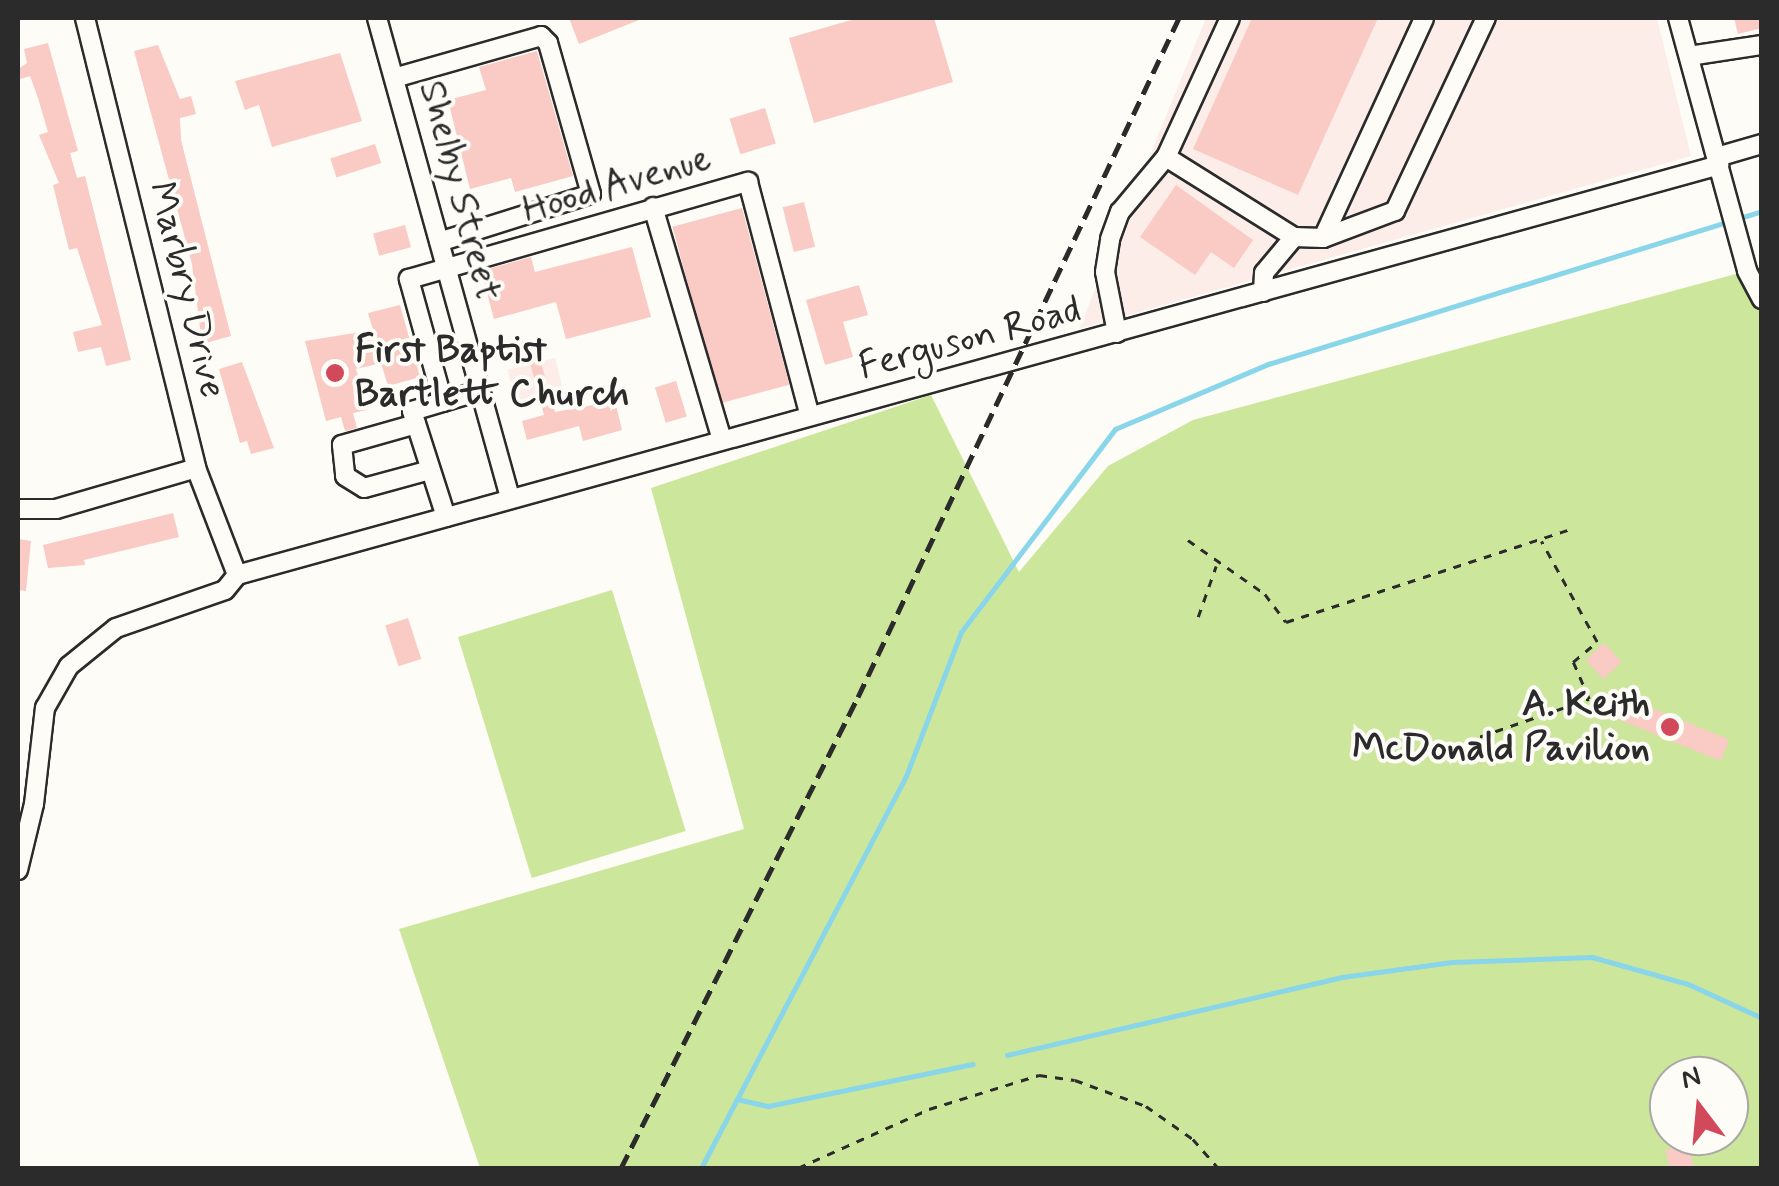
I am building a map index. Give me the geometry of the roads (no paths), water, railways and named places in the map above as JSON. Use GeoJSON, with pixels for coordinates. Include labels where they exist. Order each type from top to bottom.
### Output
{"type":"FeatureCollection","features":[{"type":"Feature","properties":{"kind":"street","name":"Marbry Drive"},"geometry":{"type":"LineString","coordinates":[[85,18],[196,468],[237,575]]}},
{"type":"Feature","properties":{"kind":"street","name":"Shelby Street"},"geometry":{"type":"LineString","coordinates":[[377,18],[510,498]]}},
{"type":"Feature","properties":{"kind":"street"},"geometry":{"type":"LineString","coordinates":[[1117,332],[1105,272],[1110,239],[1120,212],[1166,158],[1230,18]]}},
{"type":"Feature","properties":{"kind":"street"},"geometry":{"type":"LineString","coordinates":[[1323,238],[1424,18]]}},
{"type":"Feature","properties":{"kind":"street"},"geometry":{"type":"LineString","coordinates":[[1166,158],[1294,237],[1323,238],[1395,210],[1486,18]]}},
{"type":"Feature","properties":{"kind":"street"},"geometry":{"type":"LineString","coordinates":[[1678,18],[1759,288]]}},
{"type":"Feature","properties":{"kind":"street"},"geometry":{"type":"LineString","coordinates":[[394,78],[541,36],[548,42],[591,194],[439,242]]}},
{"type":"Feature","properties":{"kind":"street"},"geometry":{"type":"LineString","coordinates":[[1689,56],[1762,45]]}},
{"type":"Feature","properties":{"kind":"street","name":"Ferguson Road"},"geometry":{"type":"LineString","coordinates":[[18,870],[34,804],[45,708],[69,666],[116,628],[225,590],[237,575],[1264,292],[1718,161],[1762,144]]}},
{"type":"Feature","properties":{"kind":"street","name":"Hood Avenue"},"geometry":{"type":"LineString","coordinates":[[444,402],[409,279],[748,182],[810,416]]}},
{"type":"Feature","properties":{"kind":"street"},"geometry":{"type":"LineString","coordinates":[[652,207],[722,440]]}},
{"type":"Feature","properties":{"kind":"street"},"geometry":{"type":"LineString","coordinates":[[1264,292],[1264,273],[1294,237]]}},
{"type":"Feature","properties":{"kind":"street"},"geometry":{"type":"LineString","coordinates":[[446,516],[412,410],[480,392]]}},
{"type":"Feature","properties":{"kind":"street"},"geometry":{"type":"LineString","coordinates":[[416,424],[342,445],[342,464],[346,476],[364,488],[430,470]]}},
{"type":"Feature","properties":{"kind":"street"},"geometry":{"type":"LineString","coordinates":[[18,508],[56,510],[196,468]]}},
{"type":"Feature","properties":{"kind":"waterway"},"geometry":{"type":"LineString","coordinates":[[701,1168],[906,776],[961,632],[1115,429],[1268,364],[1762,211]]}},
{"type":"Feature","properties":{"kind":"waterway"},"geometry":{"type":"LineString","coordinates":[[1007,1055],[1342,977],[1452,962],[1592,957],[1688,984],[1762,1018]]}},
{"type":"Feature","properties":{"kind":"waterway"},"geometry":{"type":"LineString","coordinates":[[737,1099],[768,1106],[973,1064]]}},
{"type":"Feature","properties":{"kind":"railway"},"geometry":{"type":"LineString","coordinates":[[621,1168],[858,697],[1179,18]]}},
{"type":"Feature","properties":{"kind":"place","name":"First Baptist Bartlett Church"},"geometry":{"type":"Point","coordinates":[335,373]}},
{"type":"Feature","properties":{"kind":"place","name":"A. Keith McDonald Pavilion"},"geometry":{"type":"Point","coordinates":[1670,727]}}]}
